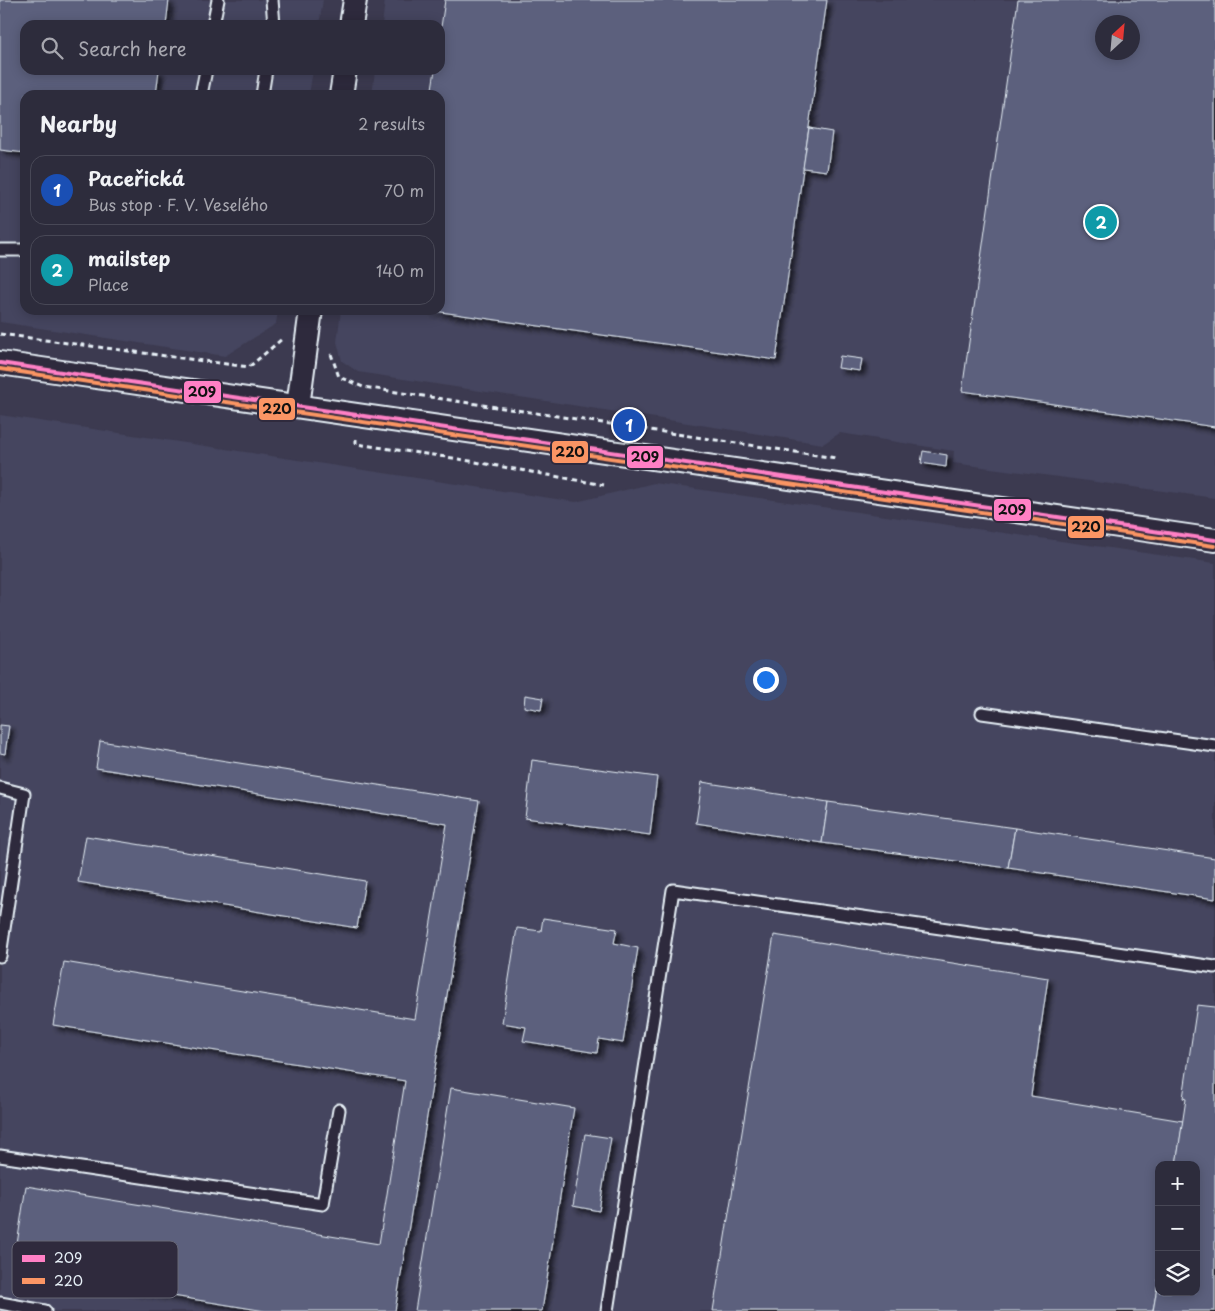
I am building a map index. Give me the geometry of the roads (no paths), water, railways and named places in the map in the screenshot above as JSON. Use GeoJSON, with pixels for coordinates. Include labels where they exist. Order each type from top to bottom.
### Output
{"type":"FeatureCollection","features":[{"type":"Feature","properties":{"kind":"street"},"geometry":{"type":"LineString","coordinates":[[352,20],[355,0]]}},
{"type":"Feature","properties":{"kind":"street"},"geometry":{"type":"LineString","coordinates":[[343,90],[344,75]]}},
{"type":"Feature","properties":{"kind":"street"},"geometry":{"type":"LineString","coordinates":[[298,406],[310,315]]}},
{"type":"Feature","properties":{"kind":"street"},"geometry":{"type":"LineString","coordinates":[[0,363],[1215,540]]}},
{"type":"Feature","properties":{"kind":"lane"},"geometry":{"type":"LineString","coordinates":[[214,20],[218,0]]}},
{"type":"Feature","properties":{"kind":"lane"},"geometry":{"type":"LineString","coordinates":[[272,0],[274,20]]}},
{"type":"Feature","properties":{"kind":"lane"},"geometry":{"type":"LineString","coordinates":[[202,90],[205,75]]}},
{"type":"Feature","properties":{"kind":"lane"},"geometry":{"type":"LineString","coordinates":[[263,90],[265,75]]}},
{"type":"Feature","properties":{"kind":"lane"},"geometry":{"type":"LineString","coordinates":[[0,250],[20,250]]}},
{"type":"Feature","properties":{"kind":"lane"},"geometry":{"type":"LineString","coordinates":[[982,713],[1215,746]]}},
{"type":"Feature","properties":{"kind":"lane"},"geometry":{"type":"LineString","coordinates":[[0,788],[24,794],[0,956]]}},
{"type":"Feature","properties":{"kind":"lane"},"geometry":{"type":"LineString","coordinates":[[606,1311],[673,890],[1215,967]]}},
{"type":"Feature","properties":{"kind":"lane"},"geometry":{"type":"LineString","coordinates":[[0,1156],[323,1204],[339,1110]]}},
{"type":"Feature","properties":{"kind":"lane"},"geometry":{"type":"LineString","coordinates":[[0,1303],[45,1311]]}},
{"type":"Feature","properties":{"kind":"place","name":"mailstep"},"geometry":{"type":"Point","coordinates":[1101,222]}},
{"type":"Feature","properties":{"kind":"place","name":"Paceřická"},"geometry":{"type":"Point","coordinates":[629,425]}}]}
